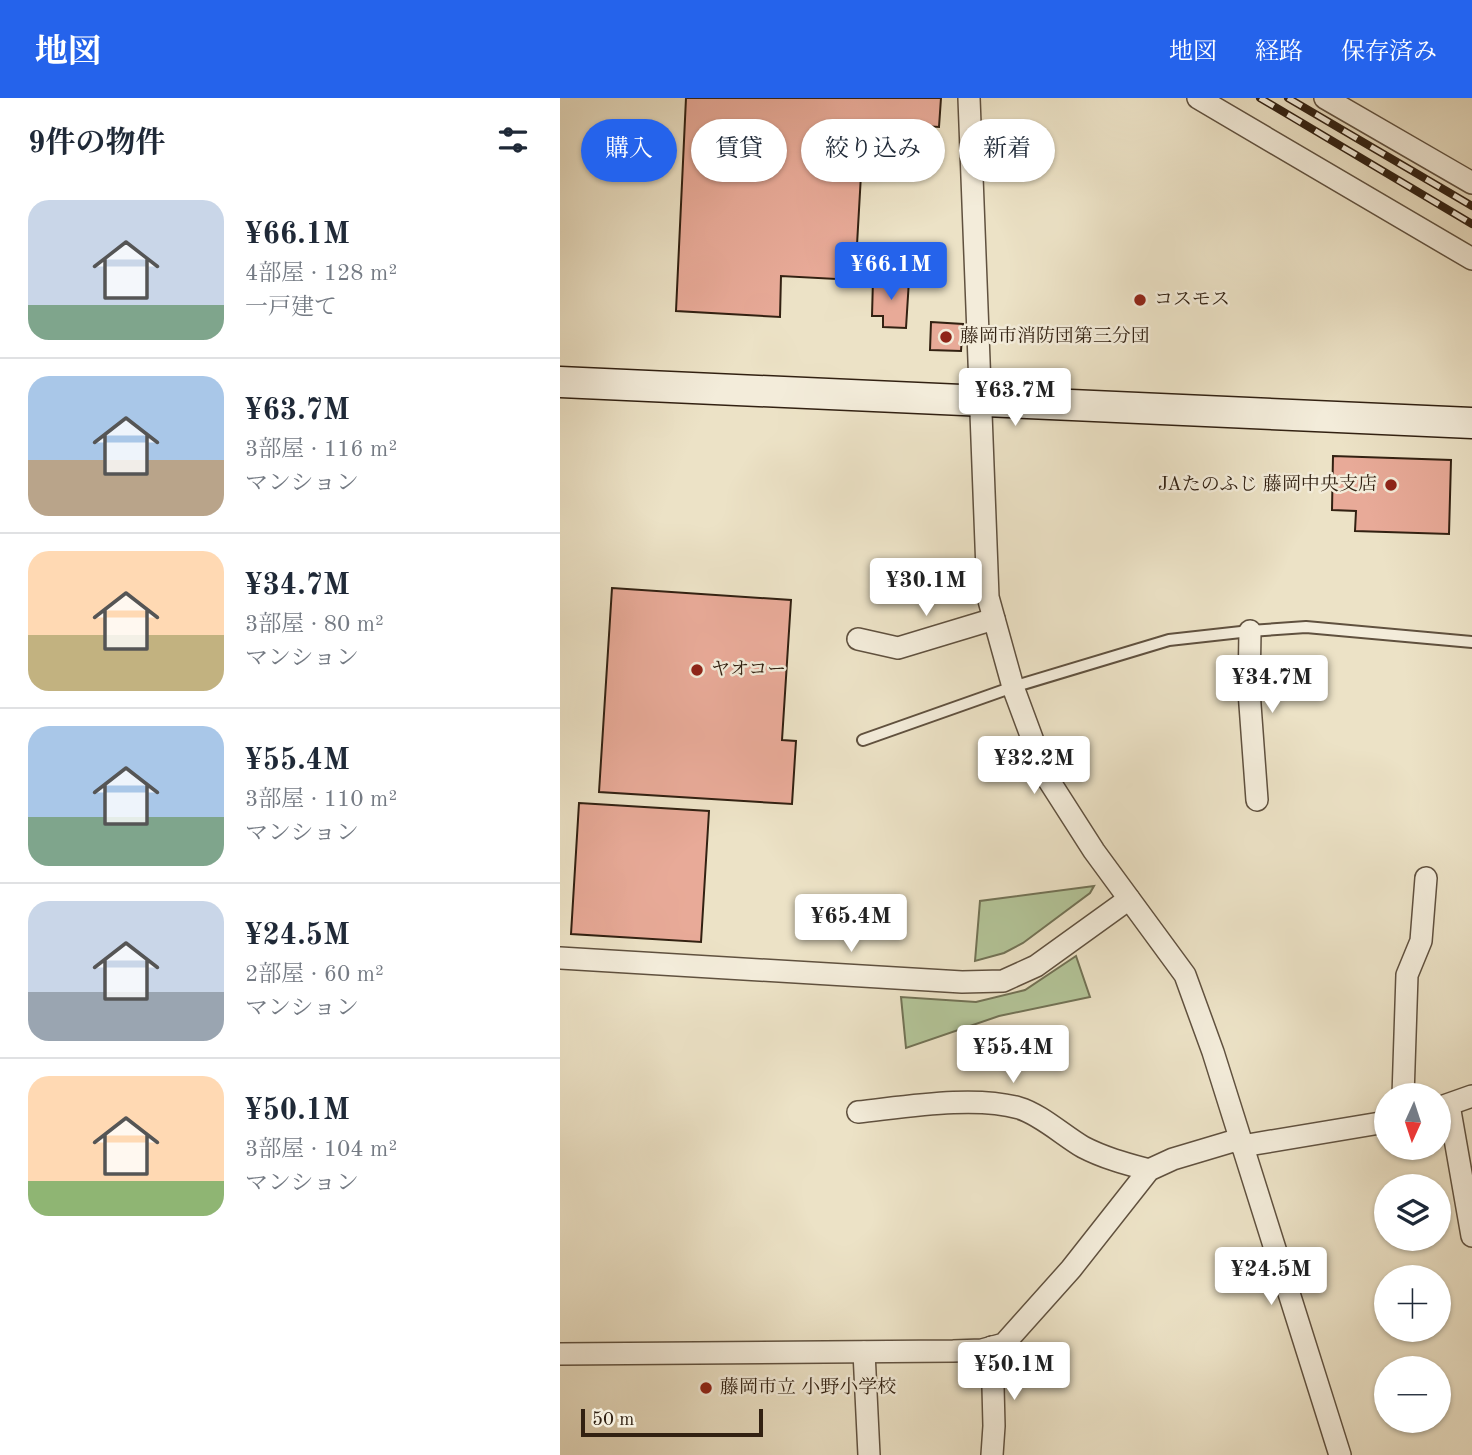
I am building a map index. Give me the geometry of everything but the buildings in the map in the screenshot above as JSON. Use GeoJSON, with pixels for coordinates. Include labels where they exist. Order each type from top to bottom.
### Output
{"type":"FeatureCollection","features":[{"type":"Feature","properties":{"kind":"street"},"geometry":{"type":"LineString","coordinates":[[969,98],[988,597],[994,619],[1013,687],[1046,776],[1094,851],[1185,975],[1213,1052],[1340,1455]]}},
{"type":"Feature","properties":{"kind":"street"},"geometry":{"type":"LineString","coordinates":[[1198,98],[1472,260]]}},
{"type":"Feature","properties":{"kind":"street"},"geometry":{"type":"LineString","coordinates":[[1325,98],[1472,183]]}},
{"type":"Feature","properties":{"kind":"street"},"geometry":{"type":"LineString","coordinates":[[560,382],[1472,423]]}},
{"type":"Feature","properties":{"kind":"street"},"geometry":{"type":"LineString","coordinates":[[858,639],[898,648],[994,619]]}},
{"type":"Feature","properties":{"kind":"street"},"geometry":{"type":"LineString","coordinates":[[1250,631],[1249,691],[1257,800]]}},
{"type":"Feature","properties":{"kind":"street"},"geometry":{"type":"LineString","coordinates":[[1403,1083],[1406,975],[1421,942],[1426,878]]}},
{"type":"Feature","properties":{"kind":"street"},"geometry":{"type":"LineString","coordinates":[[560,958],[962,982],[1003,981],[1036,966],[1129,899]]}},
{"type":"Feature","properties":{"kind":"street"},"geometry":{"type":"LineString","coordinates":[[1451,1104],[1472,1096]]}},
{"type":"Feature","properties":{"kind":"street"},"geometry":{"type":"LineString","coordinates":[[858,1112],[938,1104],[999,1104],[1022,1109],[1084,1147],[1108,1158],[1149,1170]]}},
{"type":"Feature","properties":{"kind":"street"},"geometry":{"type":"LineString","coordinates":[[560,1354],[953,1351],[982,1350],[1004,1344],[1054,1288],[1149,1170],[1173,1159],[1241,1143],[1374,1124]]}},
{"type":"Feature","properties":{"kind":"street"},"geometry":{"type":"LineString","coordinates":[[1451,1139],[1472,1236]]}},
{"type":"Feature","properties":{"kind":"street"},"geometry":{"type":"LineString","coordinates":[[992,1347],[992,1455]]}},
{"type":"Feature","properties":{"kind":"street"},"geometry":{"type":"LineString","coordinates":[[864,1352],[869,1455]]}},
{"type":"Feature","properties":{"kind":"lane"},"geometry":{"type":"LineString","coordinates":[[863,740],[1013,687],[1169,640],[1306,627],[1472,642]]}},
{"type":"Feature","properties":{"kind":"green space"},"geometry":{"type":"Polygon","coordinates":[[[1094,886],[1090,893],[1023,943],[1004,953],[975,961],[980,901],[1094,886]]]}},
{"type":"Feature","properties":{"kind":"green space"},"geometry":{"type":"Polygon","coordinates":[[[1076,956],[1090,997],[999,1016],[906,1048],[901,997],[976,1002],[1025,990],[1076,956]]]}},
{"type":"Feature","properties":{"kind":"railway"},"geometry":{"type":"LineString","coordinates":[[1260,98],[1472,224]]}},
{"type":"Feature","properties":{"kind":"railway"},"geometry":{"type":"LineString","coordinates":[[1288,98],[1472,206]]}},
{"type":"Feature","properties":{"kind":"place","name":"コスモス"},"geometry":{"type":"Point","coordinates":[1140,300]}},
{"type":"Feature","properties":{"kind":"place","name":"藤岡市消防団第三分団"},"geometry":{"type":"Point","coordinates":[946,337]}},
{"type":"Feature","properties":{"kind":"place","name":"JAたのふじ 藤岡中央支店"},"geometry":{"type":"Point","coordinates":[1391,485]}},
{"type":"Feature","properties":{"kind":"place","name":"ヤオコー"},"geometry":{"type":"Point","coordinates":[697,670]}},
{"type":"Feature","properties":{"kind":"place","name":"藤岡市立 小野小学校"},"geometry":{"type":"Point","coordinates":[706,1388]}}]}
